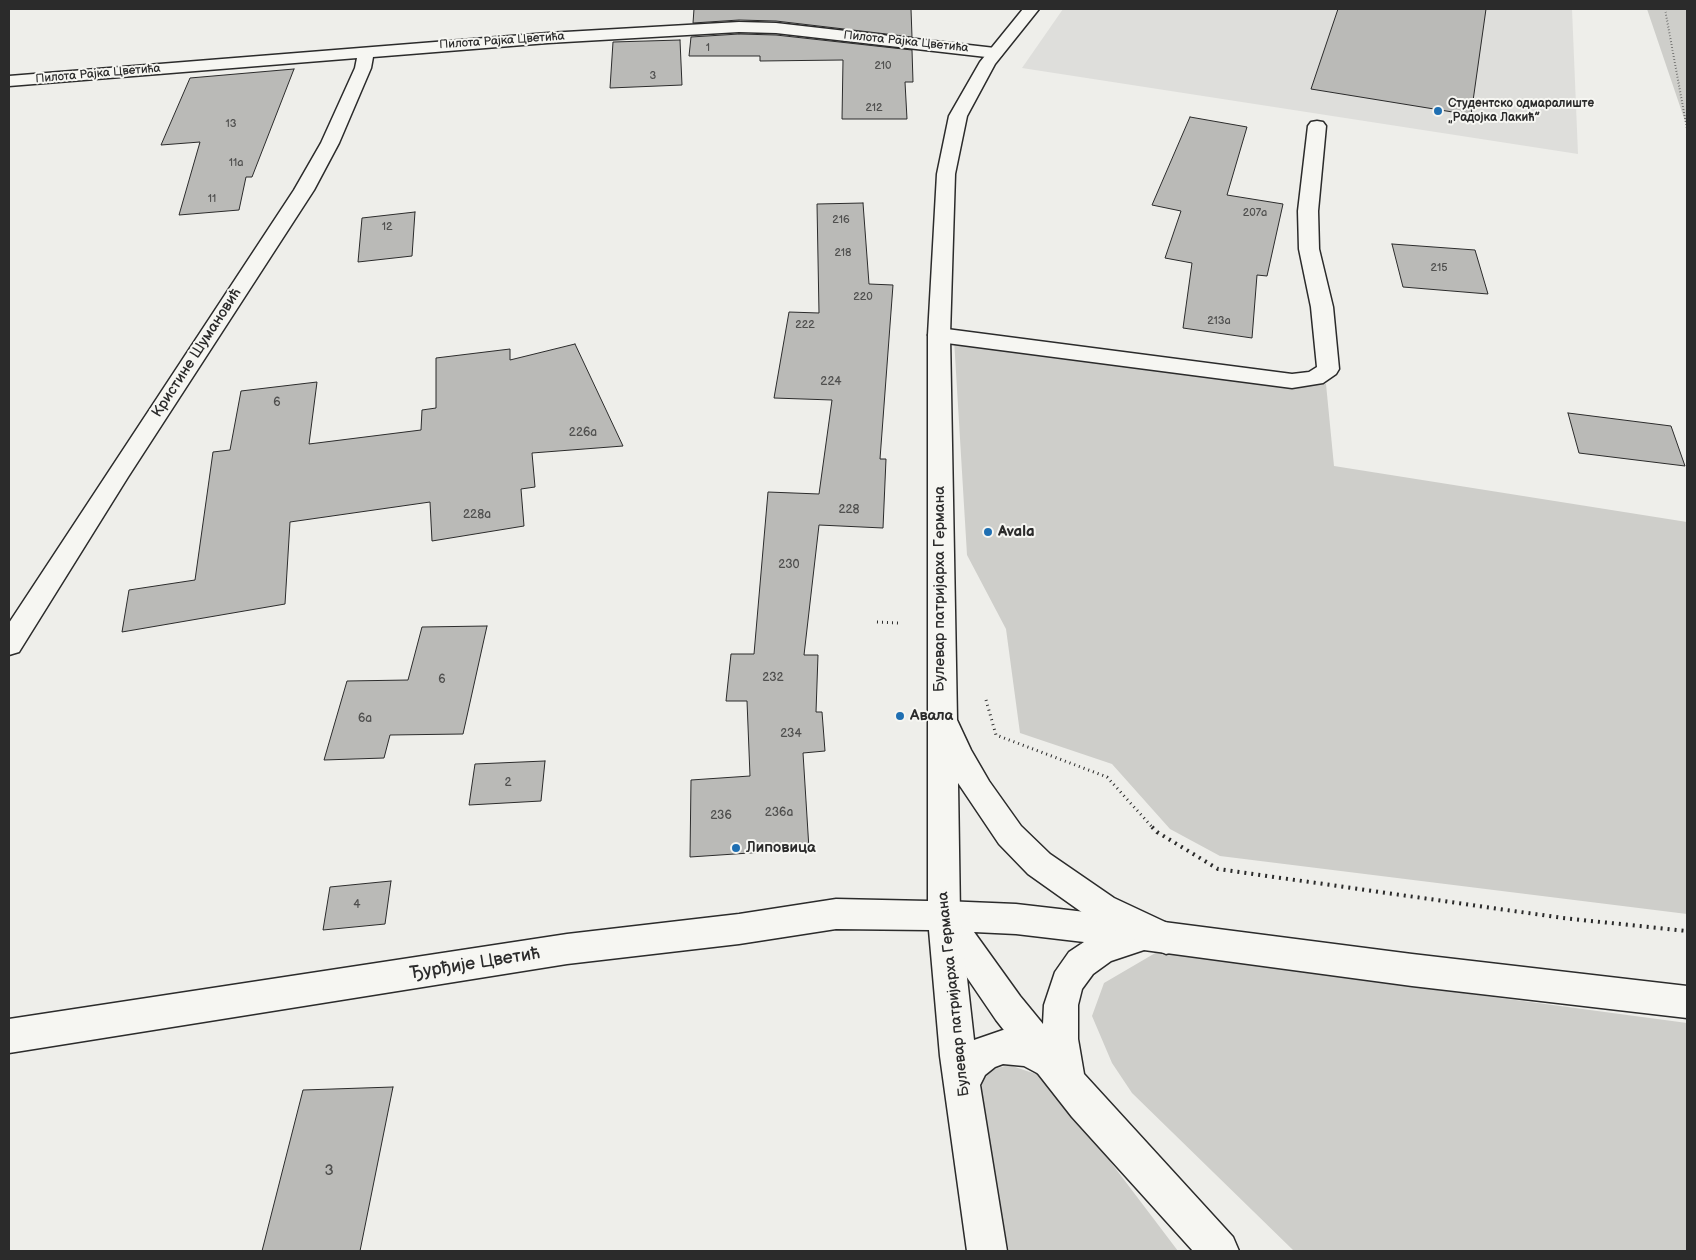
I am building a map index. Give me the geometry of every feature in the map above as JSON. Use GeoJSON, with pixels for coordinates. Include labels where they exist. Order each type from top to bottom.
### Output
{"type":"FeatureCollection","features":[{"type":"Feature","properties":{"kind":"street","name":"Булевар патријарха Германа"},"geometry":{"type":"LineString","coordinates":[[987,1251],[962,1083],[944,916],[939,335],[946,174],[949,151],[958,116],[995,52],[1031,9]]}},
{"type":"Feature","properties":{"kind":"street"},"geometry":{"type":"LineString","coordinates":[[718,13],[735,21],[738,27]]}},
{"type":"Feature","properties":{"kind":"street","name":"Пилота Рајка Цветића"},"geometry":{"type":"LineString","coordinates":[[9,81],[628,32],[738,27],[780,21],[995,52]]}},
{"type":"Feature","properties":{"kind":"street","name":"Кристине Шумановић"},"geometry":{"type":"LineString","coordinates":[[9,645],[119,472],[304,190],[330,143],[363,68],[366,52]]}},
{"type":"Feature","properties":{"kind":"street"},"geometry":{"type":"LineString","coordinates":[[939,335],[1292,380],[1315,378],[1328,369],[1322,307],[1309,249],[1308,211],[1317,126]]}},
{"type":"Feature","properties":{"kind":"street"},"geometry":{"type":"LineString","coordinates":[[941,712],[957,754],[978,790],[1010,835],[1039,864],[1102,908],[1155,937]]}},
{"type":"Feature","properties":{"kind":"street","name":"Ђурђије Цветић"},"geometry":{"type":"LineString","coordinates":[[9,1036],[567,949],[729,930],[836,914],[944,916],[1016,920],[1412,970],[1687,1002]]}},
{"type":"Feature","properties":{"kind":"street"},"geometry":{"type":"LineString","coordinates":[[944,916],[1008,1008],[1085,1104],[1219,1251]]}},
{"type":"Feature","properties":{"kind":"street"},"geometry":{"type":"LineString","coordinates":[[1061,1074],[1061,1005],[1067,983],[1082,963],[1100,950],[1155,937]]}},
{"type":"Feature","properties":{"kind":"street"},"geometry":{"type":"LineString","coordinates":[[962,1083],[972,1063],[984,1053],[1003,1047],[1020,1048],[1033,1052],[1061,1074]]}},
{"type":"Feature","properties":{"kind":"path"},"geometry":{"type":"LineString","coordinates":[[1665,9],[1687,128]]}},
{"type":"Feature","properties":{"kind":"path"},"geometry":{"type":"LineString","coordinates":[[877,622],[898,623]]}},
{"type":"Feature","properties":{"kind":"path"},"geometry":{"type":"LineString","coordinates":[[985,699],[996,735],[1107,777],[1157,832],[1218,869],[1563,918],[1687,932]]}},
{"type":"Feature","properties":{"kind":"shaded area","name":"Студентско одмаралиште „Радојка Лакић”"},"geometry":{"type":"Polygon","coordinates":[[[1063,9],[1572,9],[1578,154],[1022,68],[1063,9]]]}},
{"type":"Feature","properties":{"kind":"shaded area"},"geometry":{"type":"Polygon","coordinates":[[[1647,9],[1687,9],[1687,127],[1686,124],[1647,9]]]}},
{"type":"Feature","properties":{"kind":"shaded area"},"geometry":{"type":"Polygon","coordinates":[[[954,339],[1326,384],[1334,466],[1687,522],[1687,914],[1220,856],[1170,829],[1112,764],[1020,733],[1006,629],[967,555],[954,339]]]}},
{"type":"Feature","properties":{"kind":"shaded area"},"geometry":{"type":"Polygon","coordinates":[[[1157,952],[1687,1023],[1687,1251],[1294,1251],[1132,1093],[1112,1063],[1092,1016],[1104,983],[1157,952]]]}},
{"type":"Feature","properties":{"kind":"shaded area"},"geometry":{"type":"Polygon","coordinates":[[[1009,1065],[1039,1075],[1075,1115],[1178,1251],[1009,1251],[973,1089],[987,1071],[1009,1065]]]}},
{"type":"Feature","properties":{"kind":"building"},"geometry":{"type":"Polygon","coordinates":[[[694,9],[911,9],[912,37],[776,21],[739,20],[693,23],[694,9]]]}},
{"type":"Feature","properties":{"kind":"building"},"geometry":{"type":"Polygon","coordinates":[[[1338,9],[1486,9],[1471,115],[1311,89],[1338,9]]]}},
{"type":"Feature","properties":{"kind":"building"},"geometry":{"type":"Polygon","coordinates":[[[739,34],[776,35],[912,50],[913,82],[905,82],[907,119],[842,119],[843,60],[760,61],[760,56],[689,56],[691,37],[739,34]]]}},
{"type":"Feature","properties":{"kind":"building"},"geometry":{"type":"Polygon","coordinates":[[[680,40],[682,85],[610,88],[613,42],[680,40]]]}},
{"type":"Feature","properties":{"kind":"building"},"geometry":{"type":"Polygon","coordinates":[[[294,69],[252,177],[246,177],[239,210],[179,215],[200,142],[161,145],[190,78],[294,69]]]}},
{"type":"Feature","properties":{"kind":"building"},"geometry":{"type":"Polygon","coordinates":[[[1190,117],[1247,127],[1227,195],[1283,204],[1267,276],[1257,275],[1252,338],[1183,328],[1192,263],[1165,258],[1181,211],[1152,205],[1190,117]]]}},
{"type":"Feature","properties":{"kind":"building"},"geometry":{"type":"Polygon","coordinates":[[[863,203],[869,284],[893,285],[880,459],[886,459],[883,528],[819,525],[804,655],[818,655],[816,712],[822,712],[825,751],[803,753],[809,849],[690,857],[691,780],[750,776],[747,701],[726,701],[731,654],[754,654],[768,492],[819,494],[832,400],[774,398],[789,312],[819,313],[817,204],[863,203]]]}},
{"type":"Feature","properties":{"kind":"building"},"geometry":{"type":"Polygon","coordinates":[[[415,212],[412,256],[358,262],[362,218],[415,212]]]}},
{"type":"Feature","properties":{"kind":"building"},"geometry":{"type":"Polygon","coordinates":[[[1392,244],[1475,250],[1488,294],[1403,287],[1392,244]]]}},
{"type":"Feature","properties":{"kind":"building"},"geometry":{"type":"Polygon","coordinates":[[[575,344],[623,446],[532,453],[535,487],[521,489],[524,526],[432,541],[430,502],[290,522],[285,604],[122,632],[129,590],[195,580],[213,452],[230,450],[241,391],[317,382],[309,444],[421,430],[422,410],[436,408],[436,358],[510,349],[510,360],[575,344]]]}},
{"type":"Feature","properties":{"kind":"building"},"geometry":{"type":"Polygon","coordinates":[[[1568,413],[1671,426],[1685,466],[1579,453],[1568,413]]]}},
{"type":"Feature","properties":{"kind":"building"},"geometry":{"type":"Polygon","coordinates":[[[487,626],[463,734],[390,735],[384,758],[324,760],[347,681],[408,680],[422,627],[487,626]]]}},
{"type":"Feature","properties":{"kind":"building"},"geometry":{"type":"Polygon","coordinates":[[[545,761],[541,801],[469,805],[475,764],[545,761]]]}},
{"type":"Feature","properties":{"kind":"building"},"geometry":{"type":"Polygon","coordinates":[[[391,881],[385,924],[323,930],[330,887],[391,881]]]}},
{"type":"Feature","properties":{"kind":"building"},"geometry":{"type":"Polygon","coordinates":[[[393,1087],[360,1251],[262,1251],[303,1090],[393,1087]]]}},
{"type":"Feature","properties":{"kind":"place","name":"Студентско одмаралиште „Радојка Лакић”"},"geometry":{"type":"Point","coordinates":[1438,111]}},
{"type":"Feature","properties":{"kind":"place","name":"Avala"},"geometry":{"type":"Point","coordinates":[988,532]}},
{"type":"Feature","properties":{"kind":"place","name":"Авала"},"geometry":{"type":"Point","coordinates":[900,716]}},
{"type":"Feature","properties":{"kind":"place","name":"Липовица"},"geometry":{"type":"Point","coordinates":[736,848]}}]}
